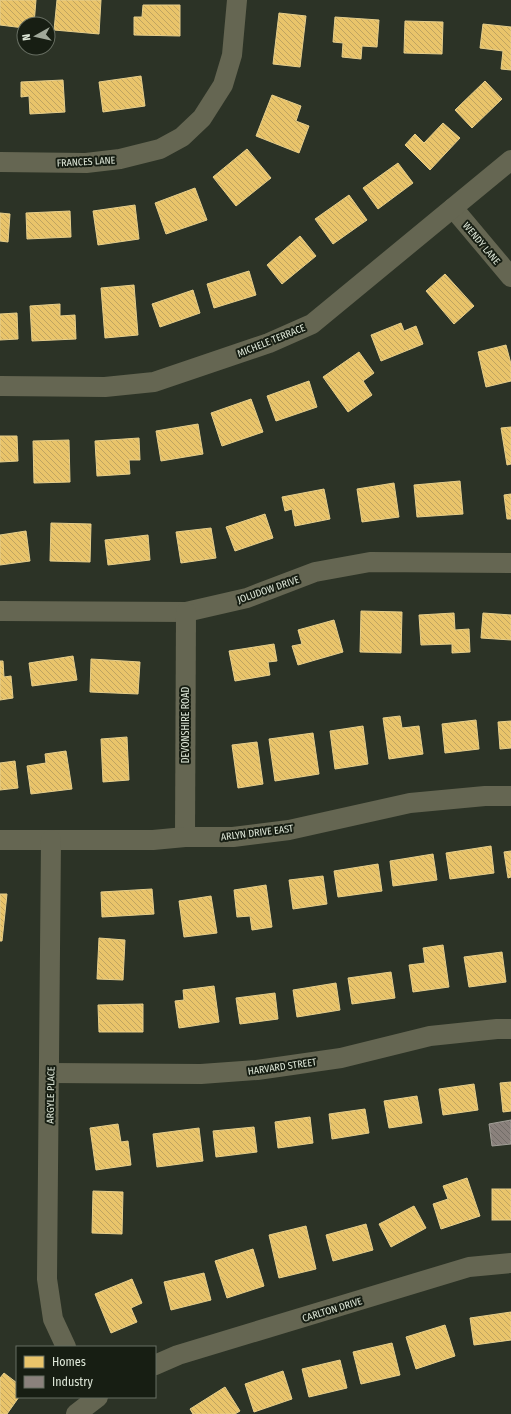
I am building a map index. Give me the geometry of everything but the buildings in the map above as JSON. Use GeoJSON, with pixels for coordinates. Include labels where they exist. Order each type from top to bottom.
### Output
{"type":"FeatureCollection","features":[{"type":"Feature","properties":{"kind":"street","name":"FRANCES LANE"},"geometry":{"type":"LineString","coordinates":[[0,162],[86,162],[120,159],[160,149],[182,136],[202,118],[223,85],[232,55],[237,0]]}},
{"type":"Feature","properties":{"kind":"street","name":"MICHELE TERRACE"},"geometry":{"type":"LineString","coordinates":[[0,386],[105,387],[154,382],[269,343],[312,324],[511,160]]}},
{"type":"Feature","properties":{"kind":"street","name":"WENDY LANE"},"geometry":{"type":"LineString","coordinates":[[453,208],[511,277]]}},
{"type":"Feature","properties":{"kind":"street","name":"JOLUDOW DRIVE"},"geometry":{"type":"LineString","coordinates":[[0,611],[186,612],[247,598],[315,572],[370,562],[511,562]]}},
{"type":"Feature","properties":{"kind":"street","name":"DEVONSHIRE ROAD"},"geometry":{"type":"LineString","coordinates":[[185,838],[186,612]]}},
{"type":"Feature","properties":{"kind":"street","name":"ARLYN DRIVE EAST"},"geometry":{"type":"LineString","coordinates":[[0,840],[153,840],[233,837],[289,830],[410,803],[485,796],[511,796]]}},
{"type":"Feature","properties":{"kind":"street","name":"ARGYLE PLACE"},"geometry":{"type":"LineString","coordinates":[[51,840],[48,1279],[53,1319],[66,1346]]}},
{"type":"Feature","properties":{"kind":"street","name":"HARVARD STREET"},"geometry":{"type":"LineString","coordinates":[[50,1073],[201,1074],[257,1070],[341,1058],[430,1036],[497,1029],[511,1029]]}},
{"type":"Feature","properties":{"kind":"street","name":"CARLTON DRIVE"},"geometry":{"type":"LineString","coordinates":[[156,1365],[178,1355],[469,1267],[511,1263]]}},
{"type":"Feature","properties":{"kind":"street"},"geometry":{"type":"LineString","coordinates":[[76,1414],[94,1398]]}}]}
